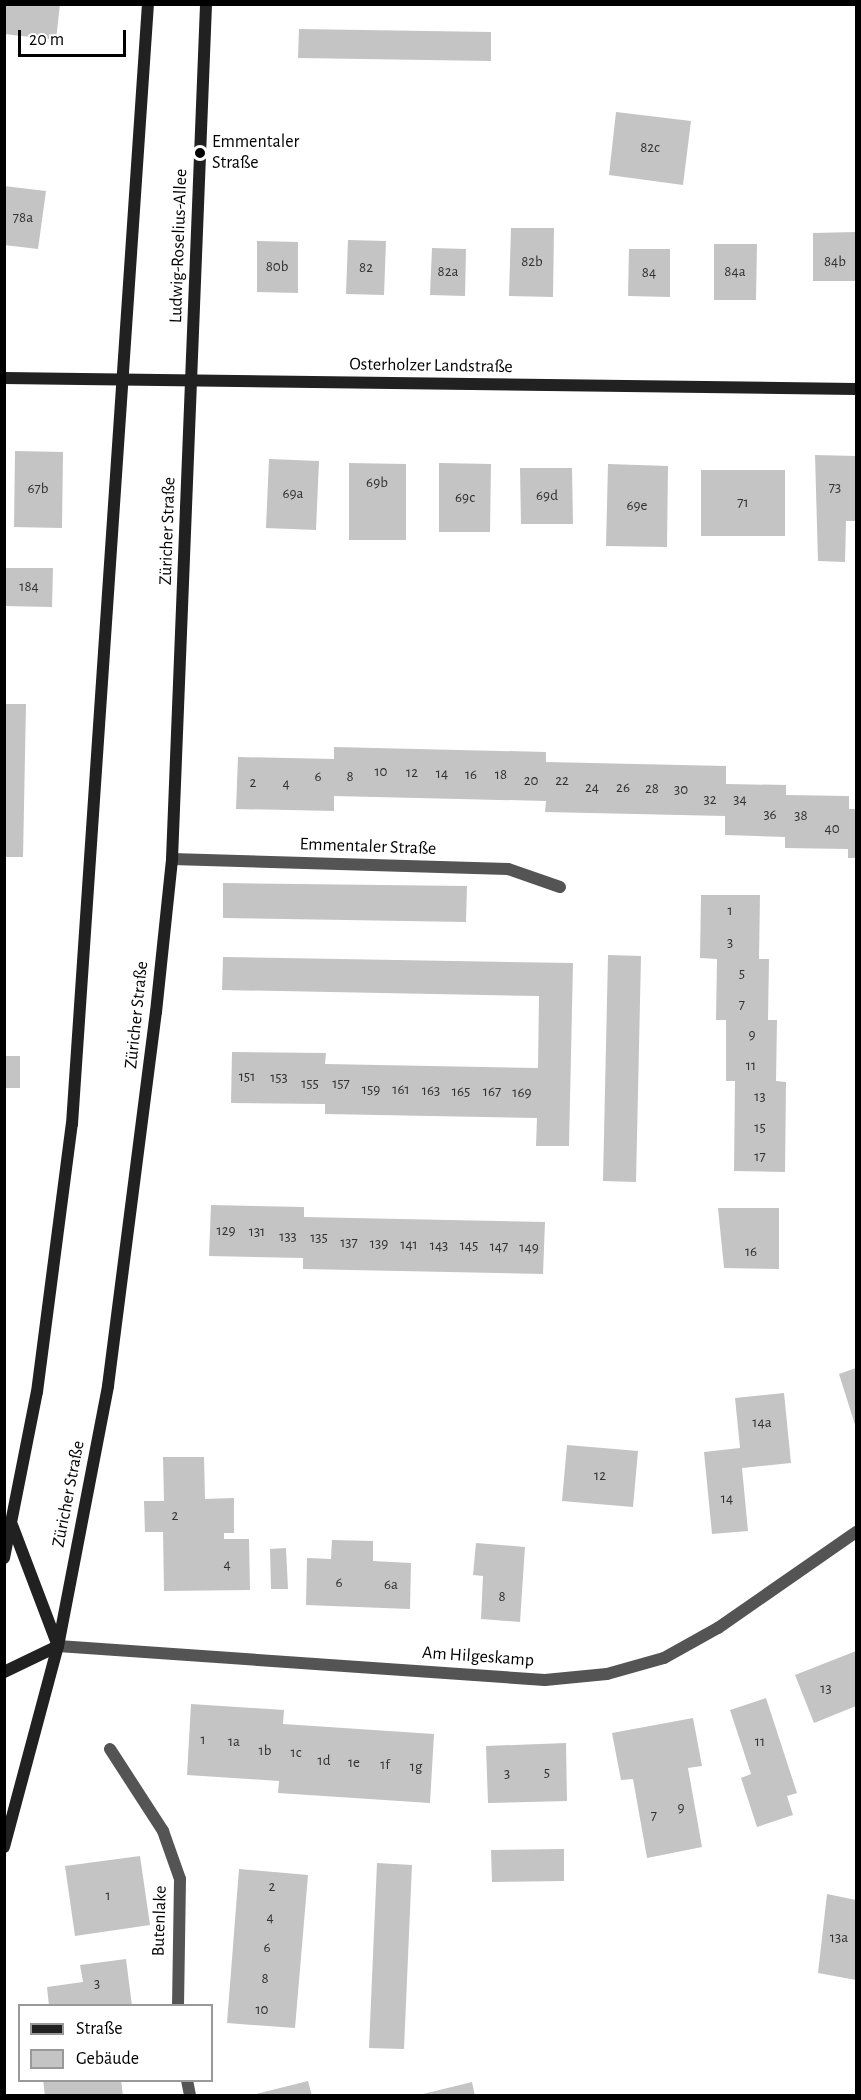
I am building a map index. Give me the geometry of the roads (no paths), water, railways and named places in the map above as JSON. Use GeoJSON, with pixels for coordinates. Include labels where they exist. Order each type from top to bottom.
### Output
{"type":"FeatureCollection","features":[{"type":"Feature","properties":{"kind":"main road"},"geometry":{"type":"LineString","coordinates":[[4,1558],[37,1392],[72,1124],[148,4]]}},
{"type":"Feature","properties":{"kind":"main road","name":"Ludwig-Roselius-Allee"},"geometry":{"type":"LineString","coordinates":[[192,381],[206,4]]}},
{"type":"Feature","properties":{"kind":"main road","name":"Osterholzer Landstraße"},"geometry":{"type":"LineString","coordinates":[[4,378],[856,389]]}},
{"type":"Feature","properties":{"kind":"main road","name":"Züricher Straße"},"geometry":{"type":"LineString","coordinates":[[4,1847],[58,1646],[110,1375],[172,859],[192,381]]}},
{"type":"Feature","properties":{"kind":"main road","name":"Züricher Straße"},"geometry":{"type":"LineString","coordinates":[[11,1524],[58,1646]]}},
{"type":"Feature","properties":{"kind":"main road"},"geometry":{"type":"LineString","coordinates":[[4,1672],[58,1646]]}},
{"type":"Feature","properties":{"kind":"street","name":"Emmentaler Straße"},"geometry":{"type":"LineString","coordinates":[[172,859],[508,869],[560,887]]}},
{"type":"Feature","properties":{"kind":"street","name":"Am Hilgeskamp"},"geometry":{"type":"LineString","coordinates":[[58,1646],[545,1680],[607,1674],[664,1658],[718,1628],[856,1532]]}},
{"type":"Feature","properties":{"kind":"street","name":"Butenlake"},"geometry":{"type":"LineString","coordinates":[[110,1749],[163,1831],[180,1879],[177,2004]]}},
{"type":"Feature","properties":{"kind":"place","name":"Emmentaler Straße"},"geometry":{"type":"Point","coordinates":[200,153]}}]}
